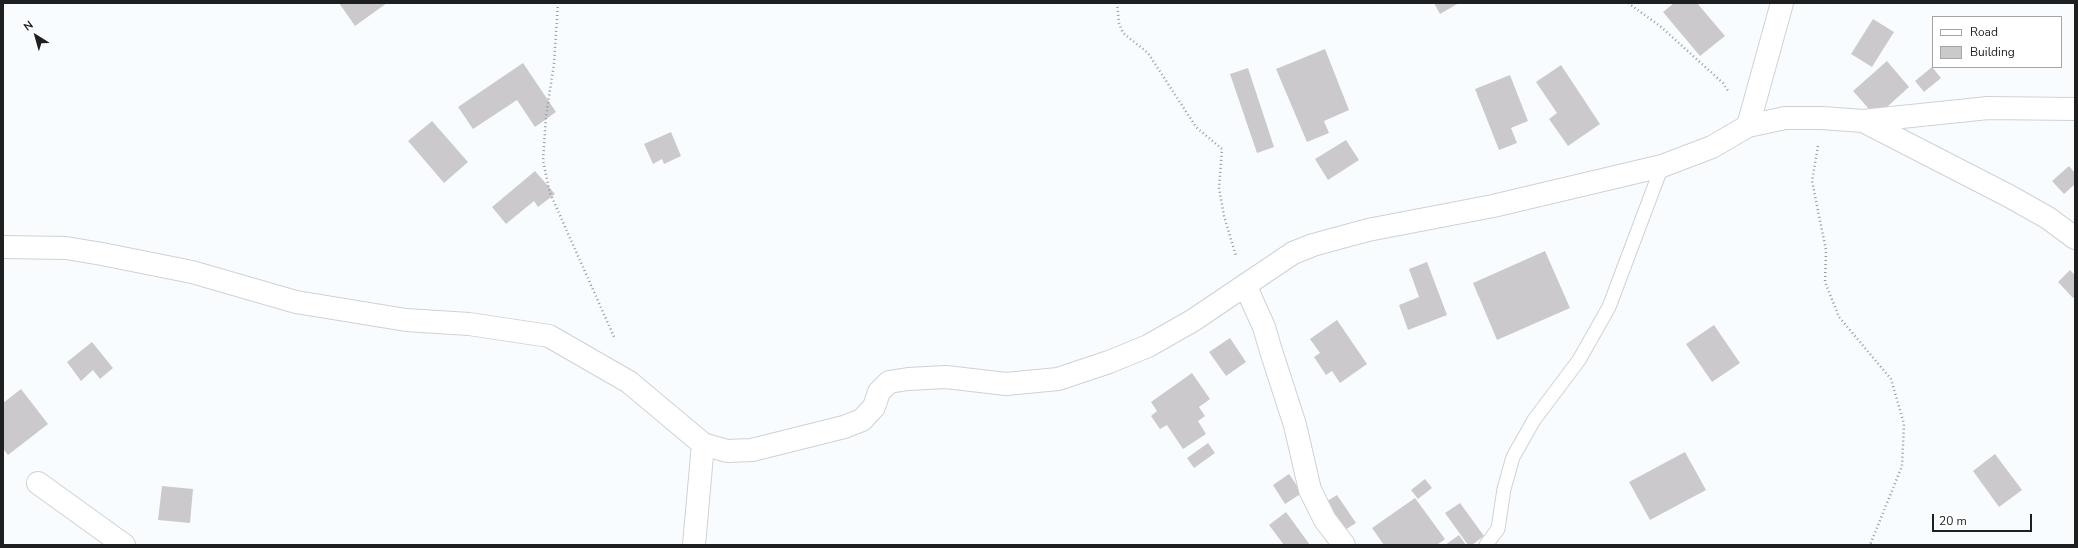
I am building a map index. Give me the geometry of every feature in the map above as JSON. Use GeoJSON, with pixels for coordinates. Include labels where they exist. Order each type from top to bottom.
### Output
{"type":"FeatureCollection","features":[{"type":"Feature","properties":{"kind":"street"},"geometry":{"type":"LineString","coordinates":[[1748,126],[1782,3]]}},
{"type":"Feature","properties":{"kind":"street"},"geometry":{"type":"LineString","coordinates":[[3,247],[66,248],[95,252],[192,272],[296,302],[406,320],[469,324],[549,336],[629,382],[703,444],[728,451],[752,450],[844,427],[862,420],[874,407],[879,392],[889,382],[908,379],[946,377],[1006,384],[1058,379],[1109,362],[1148,346],[1192,321],[1293,253],[1313,245],[1368,230],[1493,206],[1662,166],[1712,147],[1748,126],[1785,118],[1822,118],[1863,121],[1988,108],[2075,109]]}},
{"type":"Feature","properties":{"kind":"street"},"geometry":{"type":"LineString","coordinates":[[1863,121],[2009,196],[2048,218],[2075,238]]}},
{"type":"Feature","properties":{"kind":"street"},"geometry":{"type":"LineString","coordinates":[[1245,285],[1264,327],[1294,425],[1310,490],[1324,520],[1344,545]]}},
{"type":"Feature","properties":{"kind":"street"},"geometry":{"type":"LineString","coordinates":[[694,545],[703,444]]}},
{"type":"Feature","properties":{"kind":"street"},"geometry":{"type":"LineString","coordinates":[[38,483],[124,545]]}},
{"type":"Feature","properties":{"kind":"lane"},"geometry":{"type":"LineString","coordinates":[[1486,545],[1498,529],[1504,490],[1513,457],[1534,420],[1579,360],[1608,307],[1662,166]]}},
{"type":"Feature","properties":{"kind":"path"},"geometry":{"type":"LineString","coordinates":[[558,3],[554,64],[546,116],[543,161],[550,194],[621,352],[629,382]]}},
{"type":"Feature","properties":{"kind":"path"},"geometry":{"type":"LineString","coordinates":[[1117,3],[1119,23],[1124,32],[1148,53],[1196,127],[1222,149],[1219,188],[1224,216],[1245,285]]}},
{"type":"Feature","properties":{"kind":"path"},"geometry":{"type":"LineString","coordinates":[[1628,3],[1660,26],[1723,83],[1748,126]]}},
{"type":"Feature","properties":{"kind":"path"},"geometry":{"type":"LineString","coordinates":[[1822,118],[1812,181],[1826,250],[1825,282],[1839,317],[1891,379],[1904,424],[1902,466],[1870,545]]}},
{"type":"Feature","properties":{"kind":"building"},"geometry":{"type":"Polygon","coordinates":[[[339,3],[387,3],[355,26],[339,3]]]}},
{"type":"Feature","properties":{"kind":"building"},"geometry":{"type":"Polygon","coordinates":[[[1434,3],[1459,3],[1440,14],[1434,3]]]}},
{"type":"Feature","properties":{"kind":"building"},"geometry":{"type":"Polygon","coordinates":[[[1674,3],[1697,3],[1725,36],[1700,56],[1663,12],[1674,3]]]}},
{"type":"Feature","properties":{"kind":"building"},"geometry":{"type":"Polygon","coordinates":[[[1873,19],[1894,32],[1872,67],[1851,54],[1873,19]]]}},
{"type":"Feature","properties":{"kind":"building"},"geometry":{"type":"Polygon","coordinates":[[[1325,49],[1349,110],[1324,121],[1329,133],[1307,142],[1276,69],[1325,49]]]}},
{"type":"Feature","properties":{"kind":"building"},"geometry":{"type":"Polygon","coordinates":[[[1887,61],[1909,87],[1876,117],[1853,91],[1887,61]]]}},
{"type":"Feature","properties":{"kind":"building"},"geometry":{"type":"Polygon","coordinates":[[[523,63],[556,112],[535,127],[517,100],[473,129],[458,107],[523,63]]]}},
{"type":"Feature","properties":{"kind":"building"},"geometry":{"type":"Polygon","coordinates":[[[1561,65],[1600,124],[1568,146],[1549,119],[1557,113],[1536,82],[1561,65]]]}},
{"type":"Feature","properties":{"kind":"building"},"geometry":{"type":"Polygon","coordinates":[[[1932,67],[1941,78],[1924,92],[1915,81],[1932,67]]]}},
{"type":"Feature","properties":{"kind":"building"},"geometry":{"type":"Polygon","coordinates":[[[1248,68],[1274,147],[1257,153],[1230,74],[1248,68]]]}},
{"type":"Feature","properties":{"kind":"building"},"geometry":{"type":"Polygon","coordinates":[[[1510,75],[1528,121],[1511,128],[1517,143],[1499,150],[1475,89],[1510,75]]]}},
{"type":"Feature","properties":{"kind":"building"},"geometry":{"type":"Polygon","coordinates":[[[432,121],[468,162],[444,183],[408,141],[432,121]]]}},
{"type":"Feature","properties":{"kind":"building"},"geometry":{"type":"Polygon","coordinates":[[[671,132],[681,156],[664,164],[662,159],[653,164],[644,144],[671,132]]]}},
{"type":"Feature","properties":{"kind":"building"},"geometry":{"type":"Polygon","coordinates":[[[1346,140],[1359,160],[1328,180],[1315,159],[1346,140]]]}},
{"type":"Feature","properties":{"kind":"building"},"geometry":{"type":"Polygon","coordinates":[[[2069,166],[2075,173],[2075,184],[2064,194],[2052,181],[2069,166]]]}},
{"type":"Feature","properties":{"kind":"building"},"geometry":{"type":"Polygon","coordinates":[[[535,171],[555,194],[538,207],[534,201],[506,224],[492,207],[535,171]]]}},
{"type":"Feature","properties":{"kind":"building"},"geometry":{"type":"Polygon","coordinates":[[[1545,251],[1570,308],[1497,340],[1473,283],[1545,251]]]}},
{"type":"Feature","properties":{"kind":"building"},"geometry":{"type":"Polygon","coordinates":[[[1427,262],[1447,315],[1408,330],[1399,305],[1419,297],[1409,269],[1427,262]]]}},
{"type":"Feature","properties":{"kind":"building"},"geometry":{"type":"Polygon","coordinates":[[[2070,270],[2075,275],[2075,296],[2073,298],[2058,282],[2070,270]]]}},
{"type":"Feature","properties":{"kind":"building"},"geometry":{"type":"Polygon","coordinates":[[[1337,320],[1367,364],[1340,383],[1332,371],[1326,375],[1314,357],[1320,353],[1310,339],[1337,320]]]}},
{"type":"Feature","properties":{"kind":"building"},"geometry":{"type":"Polygon","coordinates":[[[1714,325],[1740,363],[1712,382],[1686,344],[1714,325]]]}},
{"type":"Feature","properties":{"kind":"building"},"geometry":{"type":"Polygon","coordinates":[[[1230,338],[1246,362],[1226,376],[1209,352],[1230,338]]]}},
{"type":"Feature","properties":{"kind":"building"},"geometry":{"type":"Polygon","coordinates":[[[92,342],[113,368],[100,379],[93,370],[81,381],[67,362],[92,342]]]}},
{"type":"Feature","properties":{"kind":"building"},"geometry":{"type":"Polygon","coordinates":[[[1192,373],[1210,399],[1199,407],[1205,416],[1198,421],[1206,434],[1183,449],[1167,425],[1160,429],[1151,416],[1157,411],[1151,402],[1192,373]]]}},
{"type":"Feature","properties":{"kind":"building"},"geometry":{"type":"Polygon","coordinates":[[[21,389],[48,424],[8,455],[3,449],[3,403],[21,389]]]}},
{"type":"Feature","properties":{"kind":"building"},"geometry":{"type":"Polygon","coordinates":[[[1208,443],[1215,453],[1194,468],[1187,458],[1208,443]]]}},
{"type":"Feature","properties":{"kind":"building"},"geometry":{"type":"Polygon","coordinates":[[[1685,452],[1706,490],[1650,520],[1629,482],[1685,452]]]}},
{"type":"Feature","properties":{"kind":"building"},"geometry":{"type":"Polygon","coordinates":[[[1995,454],[2022,490],[1999,507],[1973,471],[1995,454]]]}},
{"type":"Feature","properties":{"kind":"building"},"geometry":{"type":"Polygon","coordinates":[[[1289,474],[1302,493],[1285,504],[1273,485],[1289,474]]]}},
{"type":"Feature","properties":{"kind":"building"},"geometry":{"type":"Polygon","coordinates":[[[1425,479],[1432,488],[1418,499],[1411,490],[1425,479]]]}},
{"type":"Feature","properties":{"kind":"building"},"geometry":{"type":"Polygon","coordinates":[[[162,486],[193,489],[190,523],[158,520],[162,486]]]}},
{"type":"Feature","properties":{"kind":"building"},"geometry":{"type":"Polygon","coordinates":[[[1337,495],[1356,523],[1340,533],[1321,505],[1337,495]]]}},
{"type":"Feature","properties":{"kind":"building"},"geometry":{"type":"Polygon","coordinates":[[[1415,498],[1445,539],[1437,545],[1384,545],[1372,528],[1415,498]]]}},
{"type":"Feature","properties":{"kind":"building"},"geometry":{"type":"Polygon","coordinates":[[[1460,503],[1484,536],[1472,545],[1468,545],[1445,513],[1460,503]]]}},
{"type":"Feature","properties":{"kind":"building"},"geometry":{"type":"Polygon","coordinates":[[[1286,512],[1310,545],[1284,545],[1269,525],[1286,512]]]}},
{"type":"Feature","properties":{"kind":"building"},"geometry":{"type":"Polygon","coordinates":[[[1459,535],[1466,545],[1445,545],[1459,535]]]}}]}
